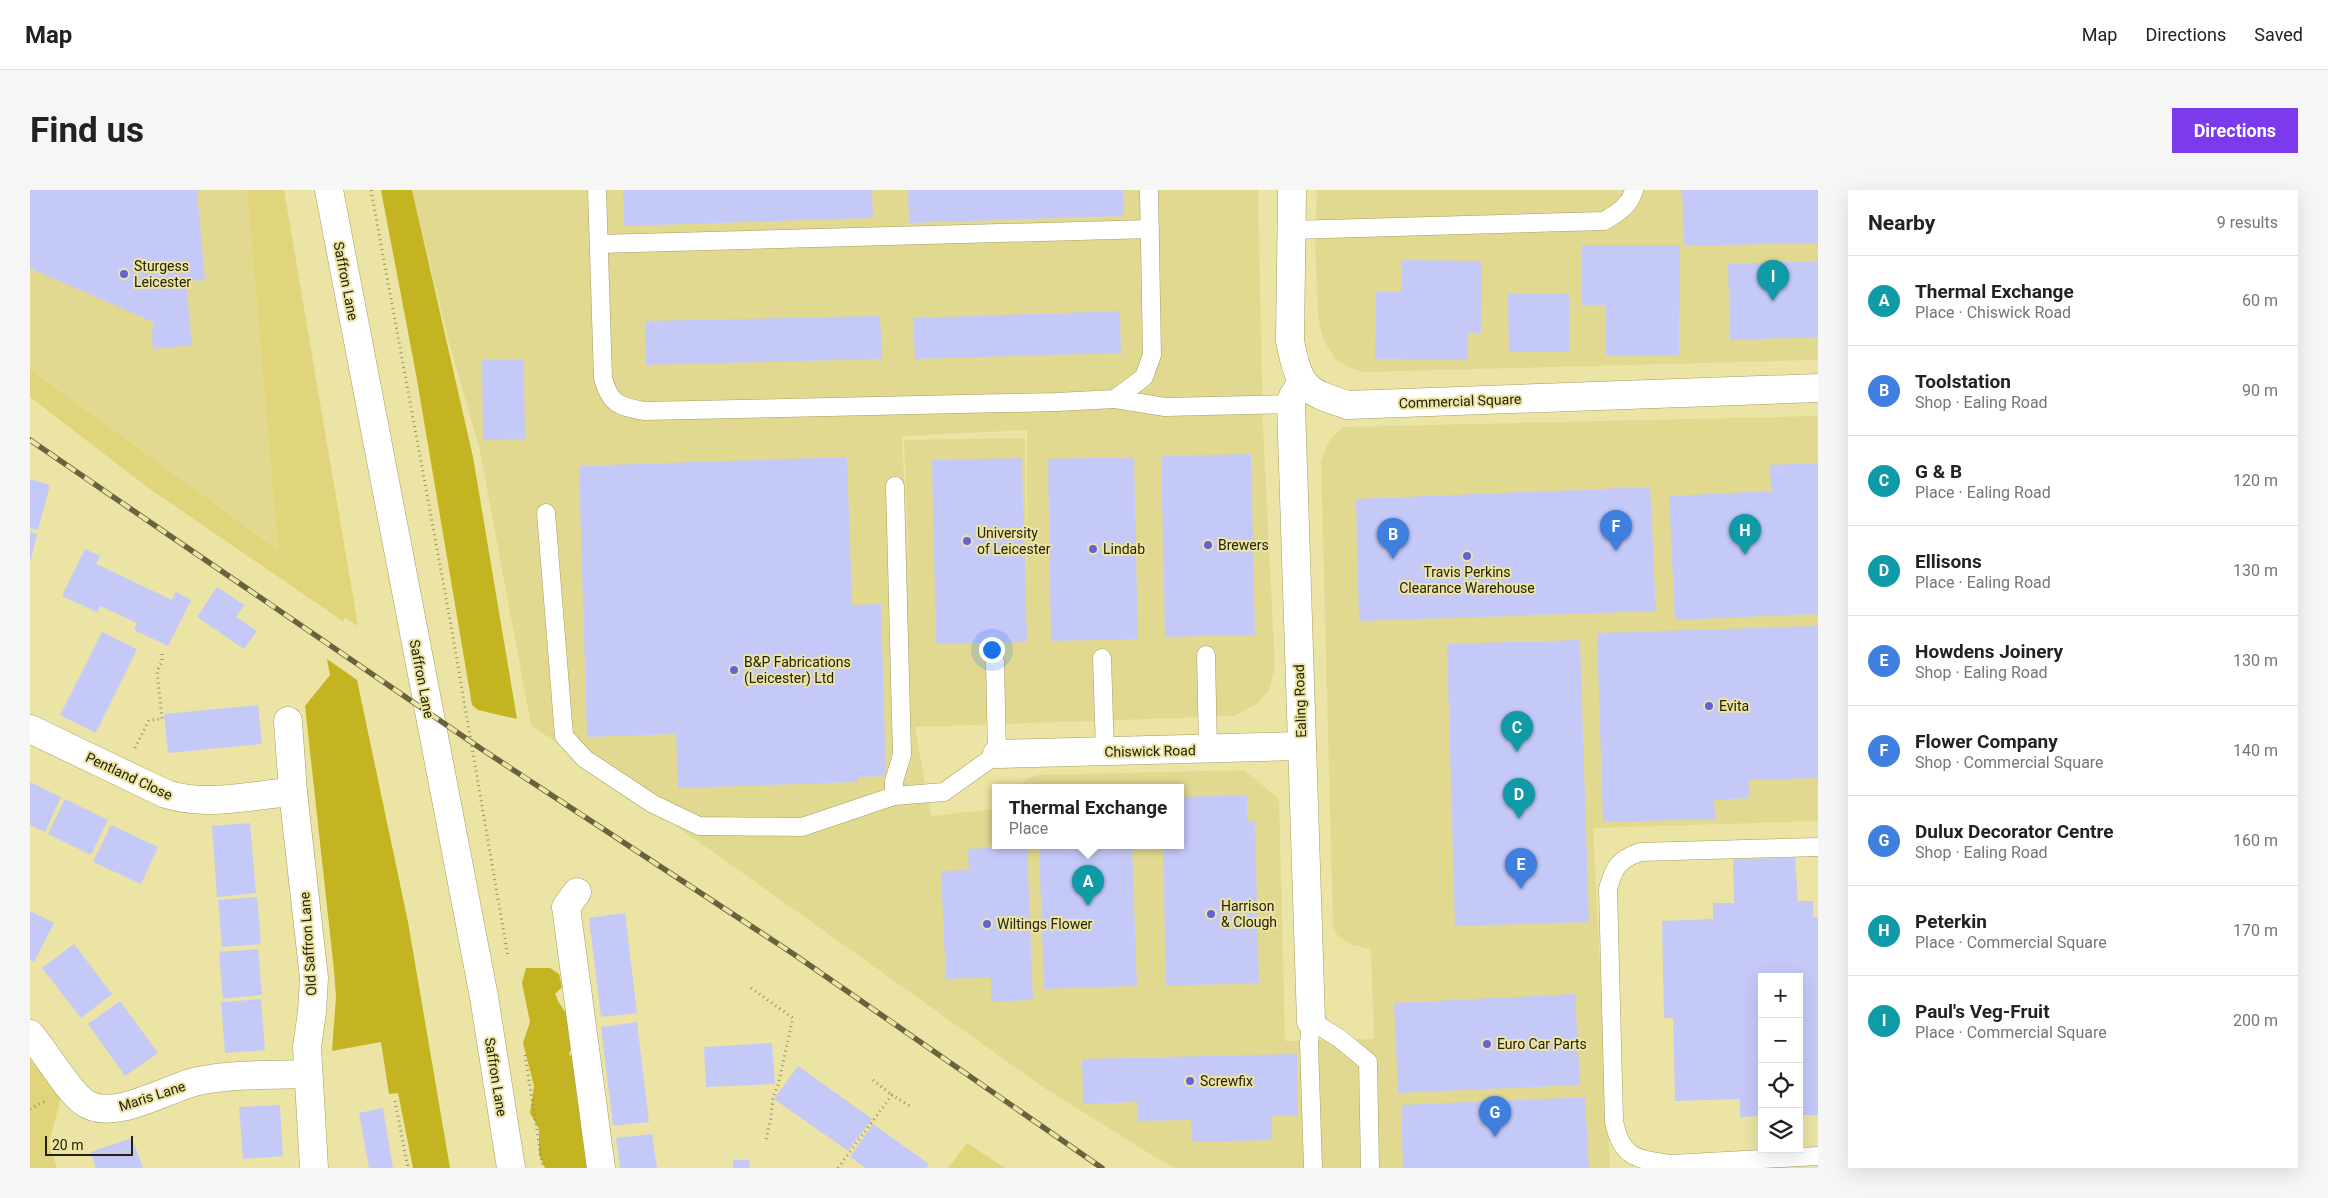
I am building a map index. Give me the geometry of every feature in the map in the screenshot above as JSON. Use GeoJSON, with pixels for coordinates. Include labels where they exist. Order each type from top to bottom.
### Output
{"type":"FeatureCollection","features":[{"type":"Feature","properties":{"kind":"street","name":"Saffron Lane"},"geometry":{"type":"LineString","coordinates":[[329,190],[484,997],[511,1168]]}},
{"type":"Feature","properties":{"kind":"street"},"geometry":{"type":"LineString","coordinates":[[1292,190],[1290,341],[1297,394]]}},
{"type":"Feature","properties":{"kind":"street","name":"Commercial Square"},"geometry":{"type":"LineString","coordinates":[[1297,394],[1322,396],[1348,405],[1818,388]]}},
{"type":"Feature","properties":{"kind":"street","name":"Ealing Road"},"geometry":{"type":"LineString","coordinates":[[1297,394],[1302,746],[1311,1021]]}},
{"type":"Feature","properties":{"kind":"street","name":"Old Saffron Lane"},"geometry":{"type":"LineString","coordinates":[[288,721],[293,792],[314,978],[307,1047],[314,1168]]}},
{"type":"Feature","properties":{"kind":"street","name":"Pentland Close"},"geometry":{"type":"LineString","coordinates":[[30,728],[166,794],[184,800],[200,801],[293,792]]}},
{"type":"Feature","properties":{"kind":"street","name":"Chiswick Road"},"geometry":{"type":"LineString","coordinates":[[997,754],[1302,746]]}},
{"type":"Feature","properties":{"kind":"street"},"geometry":{"type":"LineString","coordinates":[[577,892],[566,907],[601,1168]]}},
{"type":"Feature","properties":{"kind":"street","name":"Maris Lane"},"geometry":{"type":"LineString","coordinates":[[30,1034],[84,1103],[98,1109],[117,1108],[196,1081],[239,1075],[308,1074]]}},
{"type":"Feature","properties":{"kind":"lane"},"geometry":{"type":"LineString","coordinates":[[597,190],[603,378],[607,394],[622,407],[644,411],[1057,402],[1115,399],[1165,407],[1297,394]]}},
{"type":"Feature","properties":{"kind":"lane"},"geometry":{"type":"LineString","coordinates":[[1115,399],[1144,377],[1152,355],[1149,190]]}},
{"type":"Feature","properties":{"kind":"lane"},"geometry":{"type":"LineString","coordinates":[[1291,230],[1604,221],[1620,212],[1632,199],[1634,190]]}},
{"type":"Feature","properties":{"kind":"lane"},"geometry":{"type":"LineString","coordinates":[[599,244],[1150,229]]}},
{"type":"Feature","properties":{"kind":"lane"},"geometry":{"type":"LineString","coordinates":[[894,796],[894,781],[902,755],[895,486]]}},
{"type":"Feature","properties":{"kind":"lane"},"geometry":{"type":"LineString","coordinates":[[546,513],[564,736],[585,759],[653,804],[699,826],[802,827],[894,796],[944,792],[997,754],[995,661]]}},
{"type":"Feature","properties":{"kind":"lane"},"geometry":{"type":"LineString","coordinates":[[1206,655],[1208,749]]}},
{"type":"Feature","properties":{"kind":"lane"},"geometry":{"type":"LineString","coordinates":[[1102,658],[1105,752]]}},
{"type":"Feature","properties":{"kind":"lane"},"geometry":{"type":"LineString","coordinates":[[1818,847],[1640,852],[1624,858],[1613,872],[1608,889],[1614,1121],[1617,1140],[1630,1154],[1650,1161],[1670,1164],[1818,1156]]}},
{"type":"Feature","properties":{"kind":"lane"},"geometry":{"type":"LineString","coordinates":[[1313,1168],[1309,1043],[1311,1021],[1339,1038],[1368,1062],[1370,1168]]}},
{"type":"Feature","properties":{"kind":"path"},"geometry":{"type":"LineString","coordinates":[[371,190],[450,614],[510,966]]}},
{"type":"Feature","properties":{"kind":"path"},"geometry":{"type":"LineString","coordinates":[[122,773],[149,720],[162,719],[157,671],[162,662],[162,652]]}},
{"type":"Feature","properties":{"kind":"path"},"geometry":{"type":"LineString","coordinates":[[751,988],[793,1018],[778,1085],[773,1097],[766,1140]]}},
{"type":"Feature","properties":{"kind":"path"},"geometry":{"type":"LineString","coordinates":[[525,1054],[544,1168]]}},
{"type":"Feature","properties":{"kind":"path"},"geometry":{"type":"LineString","coordinates":[[873,1080],[910,1106]]}},
{"type":"Feature","properties":{"kind":"path"},"geometry":{"type":"LineString","coordinates":[[838,1168],[892,1095]]}},
{"type":"Feature","properties":{"kind":"path"},"geometry":{"type":"LineString","coordinates":[[395,1101],[408,1168]]}},
{"type":"Feature","properties":{"kind":"shaded area"},"geometry":{"type":"Polygon","coordinates":[[[30,190],[247,190],[278,550],[30,369],[30,190]]]}},
{"type":"Feature","properties":{"kind":"shaded area"},"geometry":{"type":"Polygon","coordinates":[[[247,190],[284,190],[358,626],[344,617],[344,622],[147,487],[30,397],[30,369],[278,550],[247,190]]]}},
{"type":"Feature","properties":{"kind":"shaded area"},"geometry":{"type":"Polygon","coordinates":[[[381,190],[412,190],[473,457],[517,719],[478,710],[472,705],[416,374],[381,190]]]}},
{"type":"Feature","properties":{"kind":"shaded area"},"geometry":{"type":"Polygon","coordinates":[[[412,190],[1258,190],[1263,426],[1275,668],[1269,690],[1257,704],[1234,716],[915,727],[931,816],[992,809],[992,849],[1184,849],[1184,784],[1022,784],[1028,778],[1038,775],[1244,770],[1279,799],[1285,1041],[1374,1039],[1371,949],[1352,945],[1344,940],[1337,935],[1333,925],[1321,462],[1327,445],[1334,435],[1344,427],[1818,416],[1818,821],[1593,828],[1610,1168],[1177,1168],[1163,1162],[1043,1087],[531,725],[480,451],[447,335],[412,190]],[[1027,430],[902,436],[912,640],[904,440],[1025,438],[1027,577],[1027,430]]]}},
{"type":"Feature","properties":{"kind":"shaded area"},"geometry":{"type":"Polygon","coordinates":[[[1317,190],[1818,190],[1818,360],[1365,372],[1352,369],[1336,360],[1324,341],[1318,317],[1315,240],[1317,190]]]}},
{"type":"Feature","properties":{"kind":"shaded area"},"geometry":{"type":"Polygon","coordinates":[[[327,659],[357,680],[408,922],[450,1168],[413,1168],[398,1093],[389,1094],[381,1042],[332,1051],[336,997],[334,970],[305,706],[330,675],[327,659]]]}},
{"type":"Feature","properties":{"kind":"shaded area"},"geometry":{"type":"Polygon","coordinates":[[[526,968],[550,968],[559,974],[562,987],[555,994],[575,1027],[569,1054],[579,1064],[592,1168],[545,1168],[539,1155],[539,1129],[530,1113],[534,1086],[523,1043],[530,1022],[522,983],[526,968]]]}},
{"type":"Feature","properties":{"kind":"shaded area"},"geometry":{"type":"Polygon","coordinates":[[[30,1054],[61,1097],[49,1143],[57,1168],[30,1168],[30,1054]]]}},
{"type":"Feature","properties":{"kind":"shaded area"},"geometry":{"type":"Polygon","coordinates":[[[967,1143],[1005,1168],[948,1168],[967,1143]]]}},
{"type":"Feature","properties":{"kind":"building","name":"Sturgess Leicester"},"geometry":{"type":"Polygon","coordinates":[[[30,190],[197,190],[205,280],[186,282],[192,345],[153,349],[151,331],[155,323],[30,268],[30,190]]]}},
{"type":"Feature","properties":{"kind":"building"},"geometry":{"type":"Polygon","coordinates":[[[623,190],[872,190],[873,218],[624,226],[623,190]]]}},
{"type":"Feature","properties":{"kind":"building"},"geometry":{"type":"Polygon","coordinates":[[[908,190],[1123,190],[1124,216],[909,223],[908,190]]]}},
{"type":"Feature","properties":{"kind":"building"},"geometry":{"type":"Polygon","coordinates":[[[1682,190],[1818,190],[1818,243],[1684,246],[1682,190]]]}},
{"type":"Feature","properties":{"kind":"building"},"geometry":{"type":"Polygon","coordinates":[[[1582,245],[1680,245],[1679,355],[1606,355],[1606,305],[1582,305],[1582,245]]]}},
{"type":"Feature","properties":{"kind":"building"},"geometry":{"type":"Polygon","coordinates":[[[1401,260],[1482,261],[1481,333],[1468,333],[1468,360],[1375,359],[1376,292],[1401,292],[1401,260]]]}},
{"type":"Feature","properties":{"kind":"building"},"geometry":{"type":"Polygon","coordinates":[[[1818,261],[1818,337],[1730,340],[1728,264],[1818,261]]]}},
{"type":"Feature","properties":{"kind":"building"},"geometry":{"type":"Polygon","coordinates":[[[1569,293],[1569,352],[1509,352],[1508,294],[1569,293]]]}},
{"type":"Feature","properties":{"kind":"building"},"geometry":{"type":"Polygon","coordinates":[[[1120,311],[1121,353],[915,359],[913,318],[1120,311]]]}},
{"type":"Feature","properties":{"kind":"building"},"geometry":{"type":"Polygon","coordinates":[[[880,316],[882,359],[646,365],[645,321],[880,316]]]}},
{"type":"Feature","properties":{"kind":"building"},"geometry":{"type":"Polygon","coordinates":[[[482,360],[524,360],[525,439],[483,440],[482,360]]]}},
{"type":"Feature","properties":{"kind":"building","name":"Brewers"},"geometry":{"type":"Polygon","coordinates":[[[1251,454],[1255,635],[1165,637],[1161,456],[1251,454]]]}},
{"type":"Feature","properties":{"kind":"building","name":"B&P Fabrications (Leicester) Ltd"},"geometry":{"type":"Polygon","coordinates":[[[847,457],[852,605],[881,604],[886,776],[858,777],[858,782],[678,788],[676,734],[587,737],[579,466],[847,457]]]}},
{"type":"Feature","properties":{"kind":"building","name":"Lindab"},"geometry":{"type":"Polygon","coordinates":[[[1134,457],[1138,639],[1051,641],[1048,459],[1134,457]]]}},
{"type":"Feature","properties":{"kind":"building"},"geometry":{"type":"Polygon","coordinates":[[[1022,458],[1027,642],[936,644],[932,460],[1022,458]]]}},
{"type":"Feature","properties":{"kind":"building"},"geometry":{"type":"Polygon","coordinates":[[[1818,463],[1818,614],[1675,620],[1669,496],[1771,491],[1770,465],[1818,463]]]}},
{"type":"Feature","properties":{"kind":"building"},"geometry":{"type":"Polygon","coordinates":[[[30,479],[50,485],[38,530],[30,528],[30,479]]]}},
{"type":"Feature","properties":{"kind":"building"},"geometry":{"type":"Polygon","coordinates":[[[1650,487],[1656,611],[1359,621],[1356,499],[1650,487]]]}},
{"type":"Feature","properties":{"kind":"building"},"geometry":{"type":"Polygon","coordinates":[[[30,532],[37,534],[31,560],[30,559],[30,532]]]}},
{"type":"Feature","properties":{"kind":"building"},"geometry":{"type":"Polygon","coordinates":[[[85,549],[100,556],[96,564],[172,600],[176,592],[191,600],[168,646],[134,630],[137,623],[100,606],[97,612],[62,596],[85,549]]]}},
{"type":"Feature","properties":{"kind":"building"},"geometry":{"type":"Polygon","coordinates":[[[217,587],[244,605],[236,617],[257,631],[244,649],[197,617],[217,587]]]}},
{"type":"Feature","properties":{"kind":"building","name":"Evita"},"geometry":{"type":"Polygon","coordinates":[[[1818,626],[1818,778],[1749,780],[1749,798],[1714,800],[1715,819],[1603,822],[1597,633],[1818,626]]]}},
{"type":"Feature","properties":{"kind":"building"},"geometry":{"type":"Polygon","coordinates":[[[102,632],[137,649],[96,733],[60,715],[102,632]]]}},
{"type":"Feature","properties":{"kind":"building"},"geometry":{"type":"Polygon","coordinates":[[[1580,640],[1589,922],[1455,926],[1447,644],[1580,640]]]}},
{"type":"Feature","properties":{"kind":"building"},"geometry":{"type":"Polygon","coordinates":[[[258,705],[262,744],[168,753],[164,714],[258,705]]]}},
{"type":"Feature","properties":{"kind":"building"},"geometry":{"type":"Polygon","coordinates":[[[30,782],[61,797],[45,832],[30,825],[30,782]]]}},
{"type":"Feature","properties":{"kind":"building","name":"Harrison & Clough"},"geometry":{"type":"Polygon","coordinates":[[[1247,795],[1247,821],[1255,821],[1259,983],[1166,986],[1163,849],[1184,849],[1184,797],[1247,795]]]}},
{"type":"Feature","properties":{"kind":"building"},"geometry":{"type":"Polygon","coordinates":[[[65,799],[108,820],[91,855],[48,834],[65,799]]]}},
{"type":"Feature","properties":{"kind":"building"},"geometry":{"type":"Polygon","coordinates":[[[250,823],[256,893],[217,897],[212,826],[250,823]]]}},
{"type":"Feature","properties":{"kind":"building"},"geometry":{"type":"Polygon","coordinates":[[[111,825],[158,847],[141,884],[93,862],[111,825]]]}},
{"type":"Feature","properties":{"kind":"building","name":"Wiltings Flower"},"geometry":{"type":"Polygon","coordinates":[[[968,849],[1027,849],[1033,1000],[991,1002],[991,977],[946,979],[941,871],[969,870],[968,849]]]}},
{"type":"Feature","properties":{"kind":"building"},"geometry":{"type":"Polygon","coordinates":[[[1039,849],[1132,849],[1137,986],[1044,989],[1039,849]]]}},
{"type":"Feature","properties":{"kind":"building"},"geometry":{"type":"Polygon","coordinates":[[[1795,858],[1798,901],[1813,901],[1813,917],[1818,917],[1818,1115],[1803,1115],[1803,973],[1758,973],[1758,1116],[1740,1117],[1740,1099],[1675,1101],[1673,1018],[1664,1018],[1662,921],[1713,919],[1713,903],[1734,903],[1733,859],[1795,858]]]}},
{"type":"Feature","properties":{"kind":"building"},"geometry":{"type":"Polygon","coordinates":[[[257,897],[261,944],[222,947],[218,900],[257,897]]]}},
{"type":"Feature","properties":{"kind":"building"},"geometry":{"type":"Polygon","coordinates":[[[30,911],[54,923],[34,962],[30,960],[30,911]]]}},
{"type":"Feature","properties":{"kind":"building"},"geometry":{"type":"Polygon","coordinates":[[[625,913],[637,1013],[601,1017],[589,918],[625,913]]]}},
{"type":"Feature","properties":{"kind":"building"},"geometry":{"type":"Polygon","coordinates":[[[74,944],[112,994],[81,1018],[42,968],[74,944]]]}},
{"type":"Feature","properties":{"kind":"building"},"geometry":{"type":"Polygon","coordinates":[[[258,949],[262,995],[223,999],[219,952],[258,949]]]}},
{"type":"Feature","properties":{"kind":"building","name":"Euro Car Parts"},"geometry":{"type":"Polygon","coordinates":[[[1575,994],[1580,1085],[1398,1093],[1394,1003],[1575,994]]]}},
{"type":"Feature","properties":{"kind":"building"},"geometry":{"type":"Polygon","coordinates":[[[261,999],[265,1050],[225,1053],[221,1002],[261,999]]]}},
{"type":"Feature","properties":{"kind":"building"},"geometry":{"type":"Polygon","coordinates":[[[120,1001],[158,1053],[125,1076],[88,1024],[120,1001]]]}},
{"type":"Feature","properties":{"kind":"building"},"geometry":{"type":"Polygon","coordinates":[[[637,1022],[649,1122],[613,1126],[601,1027],[637,1022]]]}},
{"type":"Feature","properties":{"kind":"building"},"geometry":{"type":"Polygon","coordinates":[[[772,1043],[775,1084],[706,1087],[704,1047],[772,1043]]]}},
{"type":"Feature","properties":{"kind":"building","name":"Screwfix"},"geometry":{"type":"Polygon","coordinates":[[[1297,1054],[1298,1115],[1272,1115],[1272,1140],[1192,1142],[1191,1120],[1137,1121],[1137,1102],[1083,1104],[1082,1059],[1297,1054]]]}},
{"type":"Feature","properties":{"kind":"building"},"geometry":{"type":"Polygon","coordinates":[[[798,1066],[872,1119],[848,1151],[774,1099],[798,1066]]]}},
{"type":"Feature","properties":{"kind":"building"},"geometry":{"type":"Polygon","coordinates":[[[1585,1097],[1589,1168],[1403,1168],[1401,1105],[1585,1097]]]}},
{"type":"Feature","properties":{"kind":"building"},"geometry":{"type":"Polygon","coordinates":[[[280,1105],[283,1156],[243,1159],[239,1107],[280,1105]]]}},
{"type":"Feature","properties":{"kind":"building"},"geometry":{"type":"Polygon","coordinates":[[[383,1108],[393,1168],[369,1168],[359,1113],[383,1108]]]}},
{"type":"Feature","properties":{"kind":"building"},"geometry":{"type":"Polygon","coordinates":[[[873,1124],[929,1164],[926,1168],[866,1168],[850,1157],[873,1124]]]}},
{"type":"Feature","properties":{"kind":"building"},"geometry":{"type":"Polygon","coordinates":[[[652,1134],[657,1168],[620,1168],[616,1138],[652,1134]]]}},
{"type":"Feature","properties":{"kind":"building"},"geometry":{"type":"Polygon","coordinates":[[[132,1138],[143,1168],[96,1168],[90,1152],[132,1138]]]}},
{"type":"Feature","properties":{"kind":"building"},"geometry":{"type":"Polygon","coordinates":[[[733,1160],[749,1160],[750,1168],[733,1168],[733,1160]]]}},
{"type":"Feature","properties":{"kind":"railway"},"geometry":{"type":"LineString","coordinates":[[30,440],[483,750],[792,953],[1102,1168]]}},
{"type":"Feature","properties":{"kind":"place","name":"Sturgess Leicester"},"geometry":{"type":"Point","coordinates":[124,274]}},
{"type":"Feature","properties":{"kind":"place","name":"Paul's Veg-Fruit"},"geometry":{"type":"Point","coordinates":[1773,301]}},
{"type":"Feature","properties":{"kind":"place","name":"University of Leicester"},"geometry":{"type":"Point","coordinates":[967,541]}},
{"type":"Feature","properties":{"kind":"place","name":"Brewers"},"geometry":{"type":"Point","coordinates":[1208,545]}},
{"type":"Feature","properties":{"kind":"place","name":"Lindab"},"geometry":{"type":"Point","coordinates":[1093,549]}},
{"type":"Feature","properties":{"kind":"place","name":"Flower Company"},"geometry":{"type":"Point","coordinates":[1616,551]}},
{"type":"Feature","properties":{"kind":"place","name":"Peterkin"},"geometry":{"type":"Point","coordinates":[1745,555]}},
{"type":"Feature","properties":{"kind":"place","name":"Travis Perkins Clearance Warehouse"},"geometry":{"type":"Point","coordinates":[1467,556]}},
{"type":"Feature","properties":{"kind":"place","name":"Toolstation"},"geometry":{"type":"Point","coordinates":[1393,559]}},
{"type":"Feature","properties":{"kind":"place","name":"B&P Fabrications (Leicester) Ltd"},"geometry":{"type":"Point","coordinates":[734,670]}},
{"type":"Feature","properties":{"kind":"place","name":"Evita"},"geometry":{"type":"Point","coordinates":[1709,706]}},
{"type":"Feature","properties":{"kind":"place","name":"G & B"},"geometry":{"type":"Point","coordinates":[1517,752]}},
{"type":"Feature","properties":{"kind":"place","name":"Ellisons"},"geometry":{"type":"Point","coordinates":[1519,819]}},
{"type":"Feature","properties":{"kind":"place","name":"Howdens Joinery"},"geometry":{"type":"Point","coordinates":[1521,889]}},
{"type":"Feature","properties":{"kind":"place","name":"Thermal Exchange"},"geometry":{"type":"Point","coordinates":[1088,906]}},
{"type":"Feature","properties":{"kind":"place","name":"Harrison & Clough"},"geometry":{"type":"Point","coordinates":[1211,914]}},
{"type":"Feature","properties":{"kind":"place","name":"Wiltings Flower"},"geometry":{"type":"Point","coordinates":[987,924]}},
{"type":"Feature","properties":{"kind":"place","name":"Euro Car Parts"},"geometry":{"type":"Point","coordinates":[1487,1044]}},
{"type":"Feature","properties":{"kind":"place","name":"Screwfix"},"geometry":{"type":"Point","coordinates":[1190,1081]}},
{"type":"Feature","properties":{"kind":"place","name":"Dulux Decorator Centre"},"geometry":{"type":"Point","coordinates":[1495,1137]}}]}
